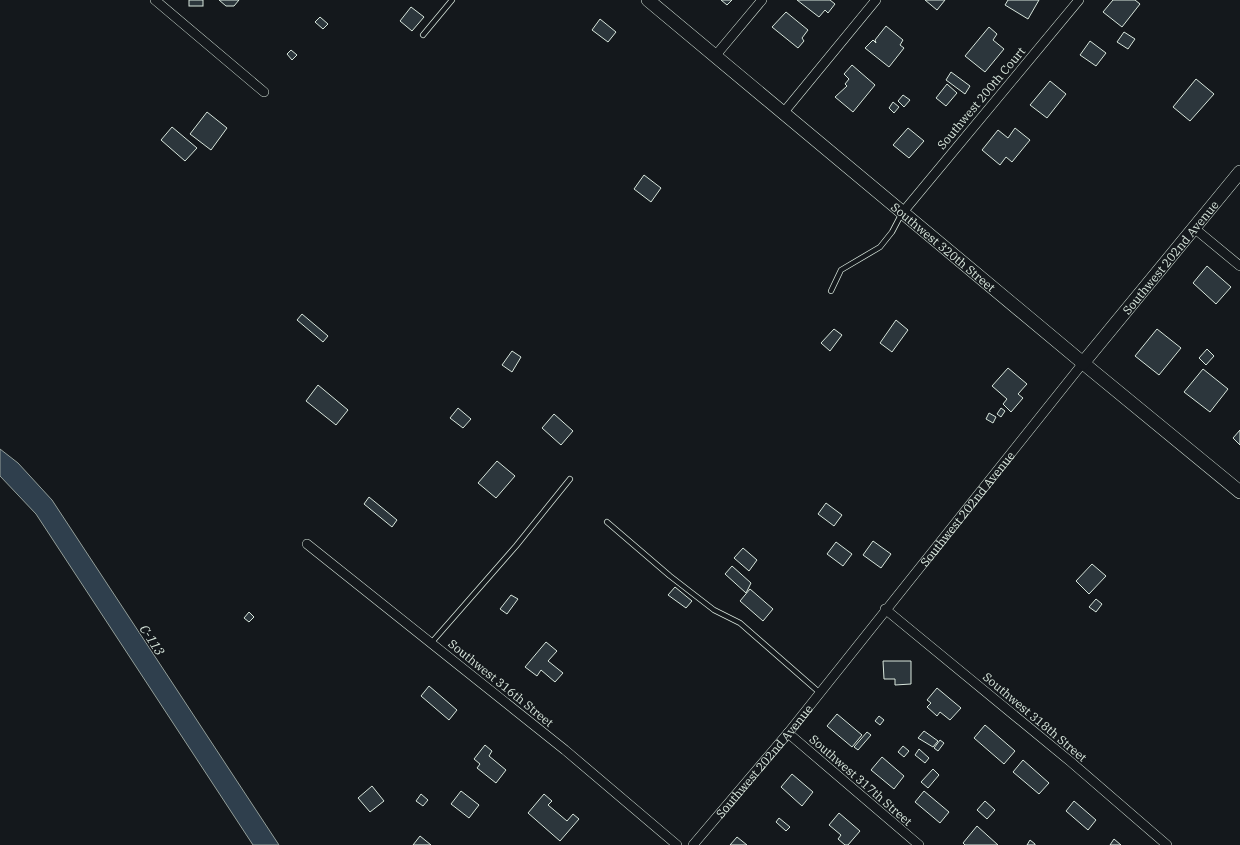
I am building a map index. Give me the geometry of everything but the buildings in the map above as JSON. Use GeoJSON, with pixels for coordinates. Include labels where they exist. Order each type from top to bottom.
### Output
{"type":"FeatureCollection","features":[{"type":"Feature","properties":{"kind":"street"},"geometry":{"type":"LineString","coordinates":[[155,0],[264,92]]}},
{"type":"Feature","properties":{"kind":"street","name":"Southwest 320th Street"},"geometry":{"type":"LineString","coordinates":[[648,0],[1240,492]]}},
{"type":"Feature","properties":{"kind":"street"},"geometry":{"type":"LineString","coordinates":[[716,55],[762,0]]}},
{"type":"Feature","properties":{"kind":"street"},"geometry":{"type":"LineString","coordinates":[[784,112],[876,0]]}},
{"type":"Feature","properties":{"kind":"street","name":"Southwest 200th Court"},"geometry":{"type":"LineString","coordinates":[[903,212],[1078,0]]}},
{"type":"Feature","properties":{"kind":"street","name":"Southwest 202nd Avenue"},"geometry":{"type":"LineString","coordinates":[[693,845],[788,733],[1083,363],[1240,172]]}},
{"type":"Feature","properties":{"kind":"street"},"geometry":{"type":"LineString","coordinates":[[1194,228],[1240,266]]}},
{"type":"Feature","properties":{"kind":"street","name":"Southwest 316th Street"},"geometry":{"type":"LineString","coordinates":[[307,544],[406,624],[432,642],[565,750],[677,845]]}},
{"type":"Feature","properties":{"kind":"street","name":"Southwest 318th Street"},"geometry":{"type":"LineString","coordinates":[[886,609],[1071,762],[1166,845]]}},
{"type":"Feature","properties":{"kind":"street","name":"Southwest 317th Street"},"geometry":{"type":"LineString","coordinates":[[788,733],[919,845]]}},
{"type":"Feature","properties":{"kind":"lane"},"geometry":{"type":"LineString","coordinates":[[422,35],[452,0]]}},
{"type":"Feature","properties":{"kind":"lane"},"geometry":{"type":"LineString","coordinates":[[831,291],[841,270],[880,247],[892,232],[903,212]]}},
{"type":"Feature","properties":{"kind":"lane"},"geometry":{"type":"LineString","coordinates":[[432,642],[516,546],[570,479]]}},
{"type":"Feature","properties":{"kind":"lane"},"geometry":{"type":"LineString","coordinates":[[607,522],[670,576],[714,610],[740,622],[820,693]]}},
{"type":"Feature","properties":{"kind":"water","name":"C-113"},"geometry":{"type":"Polygon","coordinates":[[[0,449],[18,463],[52,500],[279,845],[253,845],[36,514],[0,476],[0,449]]]}}]}
